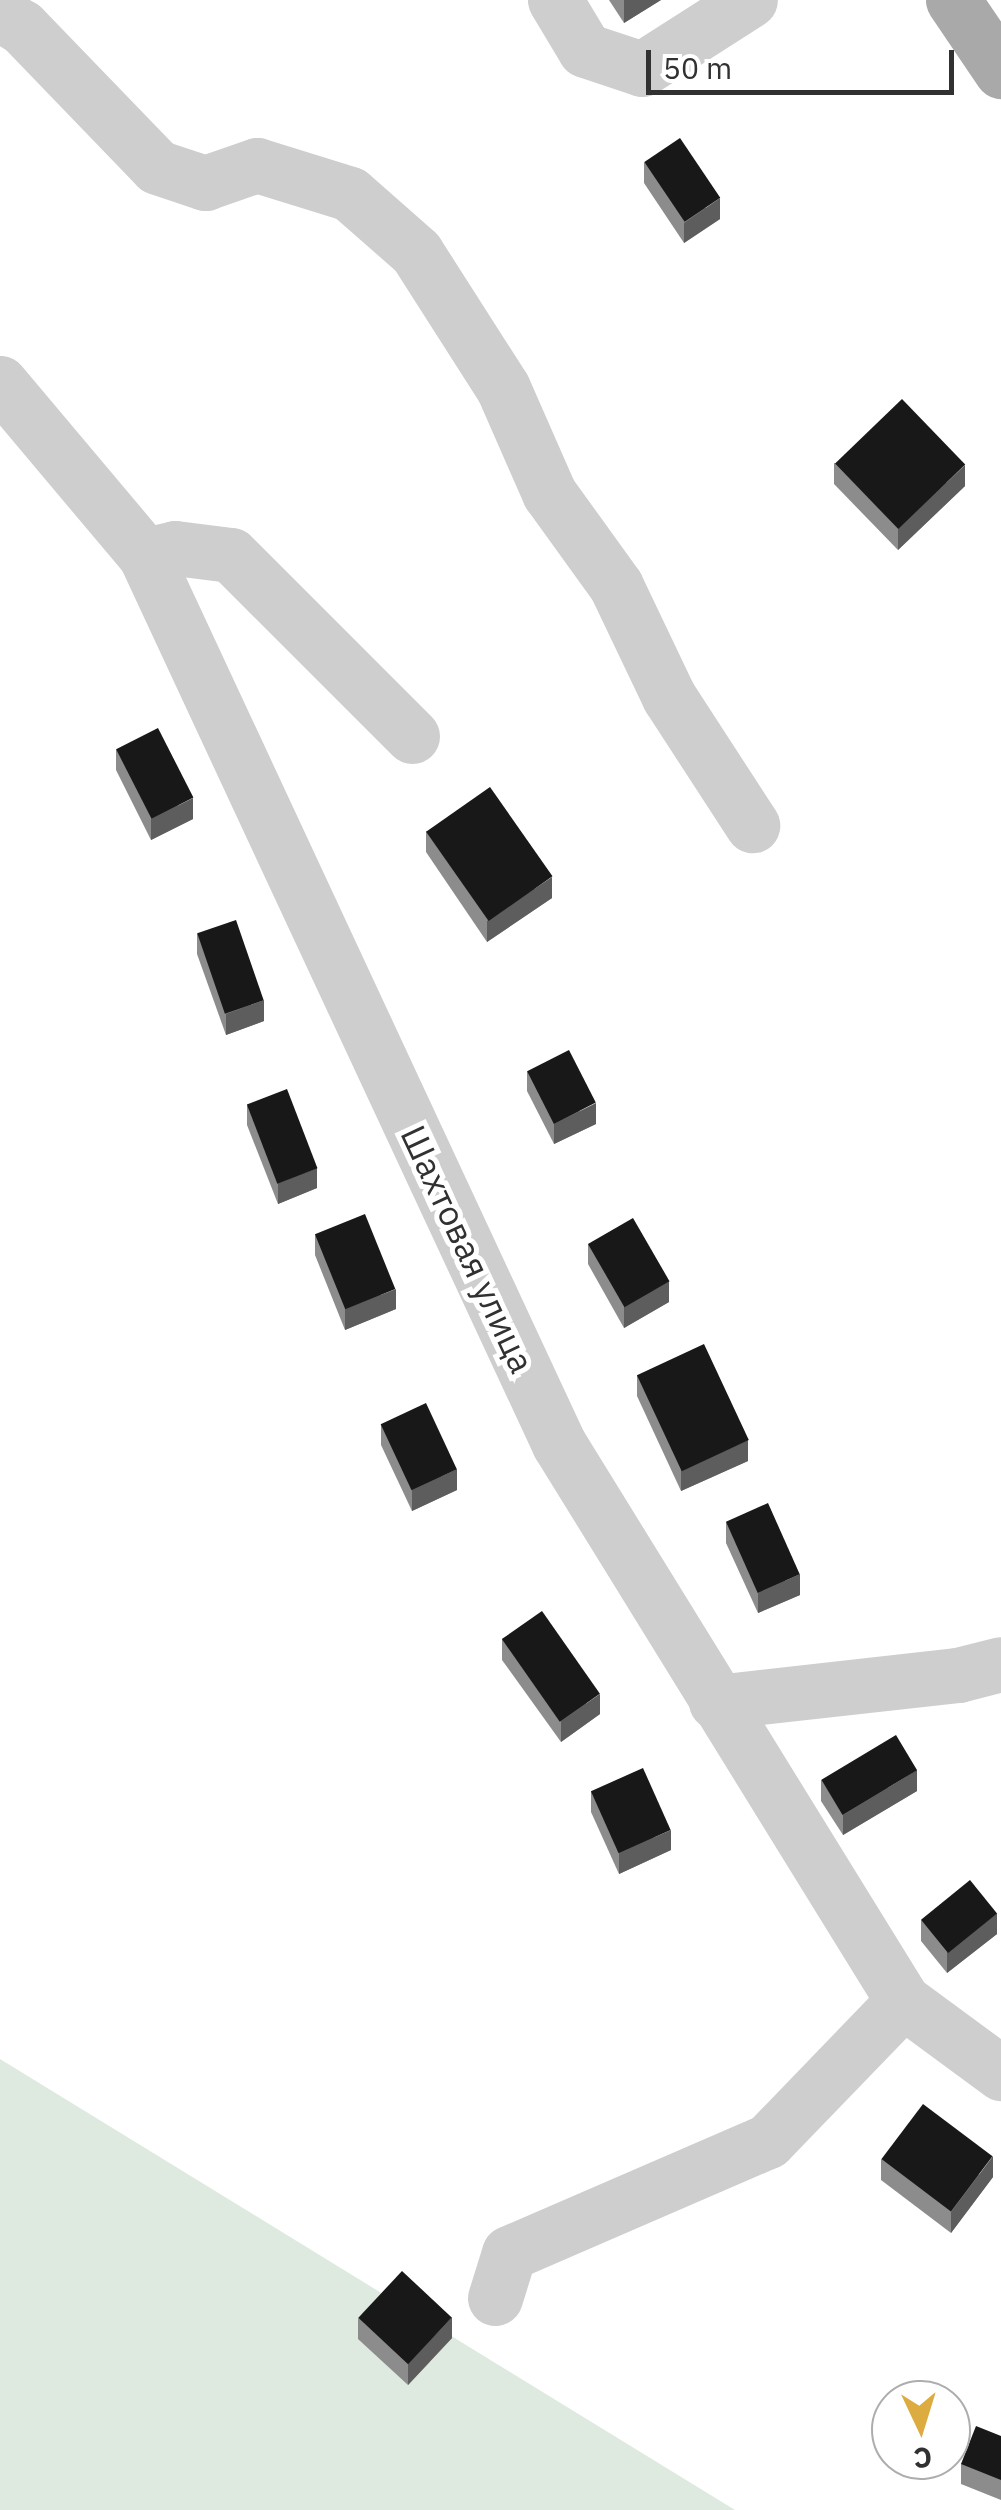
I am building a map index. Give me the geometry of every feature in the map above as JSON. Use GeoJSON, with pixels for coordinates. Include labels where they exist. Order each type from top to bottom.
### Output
{"type":"FeatureCollection","features":[{"type":"Feature","properties":{"kind":"main road"},"geometry":{"type":"LineString","coordinates":[[952,0],[1001,71]]}},
{"type":"Feature","properties":{"kind":"street"},"geometry":{"type":"LineString","coordinates":[[555,0],[585,50],[642,69],[750,0]]}},
{"type":"Feature","properties":{"kind":"street"},"geometry":{"type":"LineString","coordinates":[[0,14],[22,27],[157,168],[205,182],[258,165],[350,194],[416,252],[502,388],[549,492],[616,586],[669,697],[752,825]]}},
{"type":"Feature","properties":{"kind":"street","name":"Шахтовая улица"},"geometry":{"type":"LineString","coordinates":[[0,383],[145,555],[559,1444],[904,2001],[1001,2073]]}},
{"type":"Feature","properties":{"kind":"street"},"geometry":{"type":"LineString","coordinates":[[145,555],[176,548],[231,554],[412,736]]}},
{"type":"Feature","properties":{"kind":"street"},"geometry":{"type":"LineString","coordinates":[[716,1702],[958,1676],[1001,1664]]}},
{"type":"Feature","properties":{"kind":"street"},"geometry":{"type":"LineString","coordinates":[[495,2298],[509,2253],[768,2141],[904,2001]]}},
{"type":"Feature","properties":{"kind":"shaded area"},"geometry":{"type":"Polygon","coordinates":[[[0,2059],[735,2510],[0,2510],[0,2059]]]}},
{"type":"Feature","properties":{"kind":"building"},"geometry":{"type":"Polygon","coordinates":[[[680,138],[720,198],[685,222],[644,162],[680,138]]]}},
{"type":"Feature","properties":{"kind":"building"},"geometry":{"type":"Polygon","coordinates":[[[902,399],[965,464],[898,529],[835,464],[902,399]]]}},
{"type":"Feature","properties":{"kind":"building"},"geometry":{"type":"Polygon","coordinates":[[[158,728],[193,797],[152,819],[116,749],[158,728]]]}},
{"type":"Feature","properties":{"kind":"building"},"geometry":{"type":"Polygon","coordinates":[[[490,787],[553,876],[489,921],[426,832],[490,787]]]}},
{"type":"Feature","properties":{"kind":"building"},"geometry":{"type":"Polygon","coordinates":[[[236,920],[264,1000],[225,1014],[197,933],[236,920]]]}},
{"type":"Feature","properties":{"kind":"building"},"geometry":{"type":"Polygon","coordinates":[[[569,1050],[596,1103],[554,1124],[527,1071],[569,1050]]]}},
{"type":"Feature","properties":{"kind":"building"},"geometry":{"type":"Polygon","coordinates":[[[287,1089],[317,1168],[277,1184],[247,1104],[287,1089]]]}},
{"type":"Feature","properties":{"kind":"building"},"geometry":{"type":"Polygon","coordinates":[[[365,1214],[395,1289],[345,1309],[315,1234],[365,1214]]]}},
{"type":"Feature","properties":{"kind":"building"},"geometry":{"type":"Polygon","coordinates":[[[633,1218],[670,1281],[624,1307],[588,1244],[633,1218]]]}},
{"type":"Feature","properties":{"kind":"building"},"geometry":{"type":"Polygon","coordinates":[[[704,1344],[749,1440],[682,1471],[637,1375],[704,1344]]]}},
{"type":"Feature","properties":{"kind":"building"},"geometry":{"type":"Polygon","coordinates":[[[426,1403],[457,1469],[412,1490],[381,1424],[426,1403]]]}},
{"type":"Feature","properties":{"kind":"building"},"geometry":{"type":"Polygon","coordinates":[[[768,1503],[800,1574],[758,1593],[726,1522],[768,1503]]]}},
{"type":"Feature","properties":{"kind":"building"},"geometry":{"type":"Polygon","coordinates":[[[542,1611],[600,1694],[560,1722],[502,1639],[542,1611]]]}},
{"type":"Feature","properties":{"kind":"building"},"geometry":{"type":"Polygon","coordinates":[[[896,1735],[917,1770],[843,1815],[821,1780],[896,1735]]]}},
{"type":"Feature","properties":{"kind":"building"},"geometry":{"type":"Polygon","coordinates":[[[643,1768],[671,1830],[619,1853],[591,1791],[643,1768]]]}},
{"type":"Feature","properties":{"kind":"building"},"geometry":{"type":"Polygon","coordinates":[[[970,1880],[997,1913],[948,1953],[921,1920],[970,1880]]]}},
{"type":"Feature","properties":{"kind":"building"},"geometry":{"type":"Polygon","coordinates":[[[923,2104],[992,2156],[951,2211],[881,2159],[923,2104]]]}},
{"type":"Feature","properties":{"kind":"building"},"geometry":{"type":"Polygon","coordinates":[[[402,2271],[452,2317],[408,2364],[358,2318],[402,2271]]]}},
{"type":"Feature","properties":{"kind":"building"},"geometry":{"type":"Polygon","coordinates":[[[976,2426],[1001,2436],[1001,2480],[971,2468],[971,2439],[976,2426]]]}}]}
